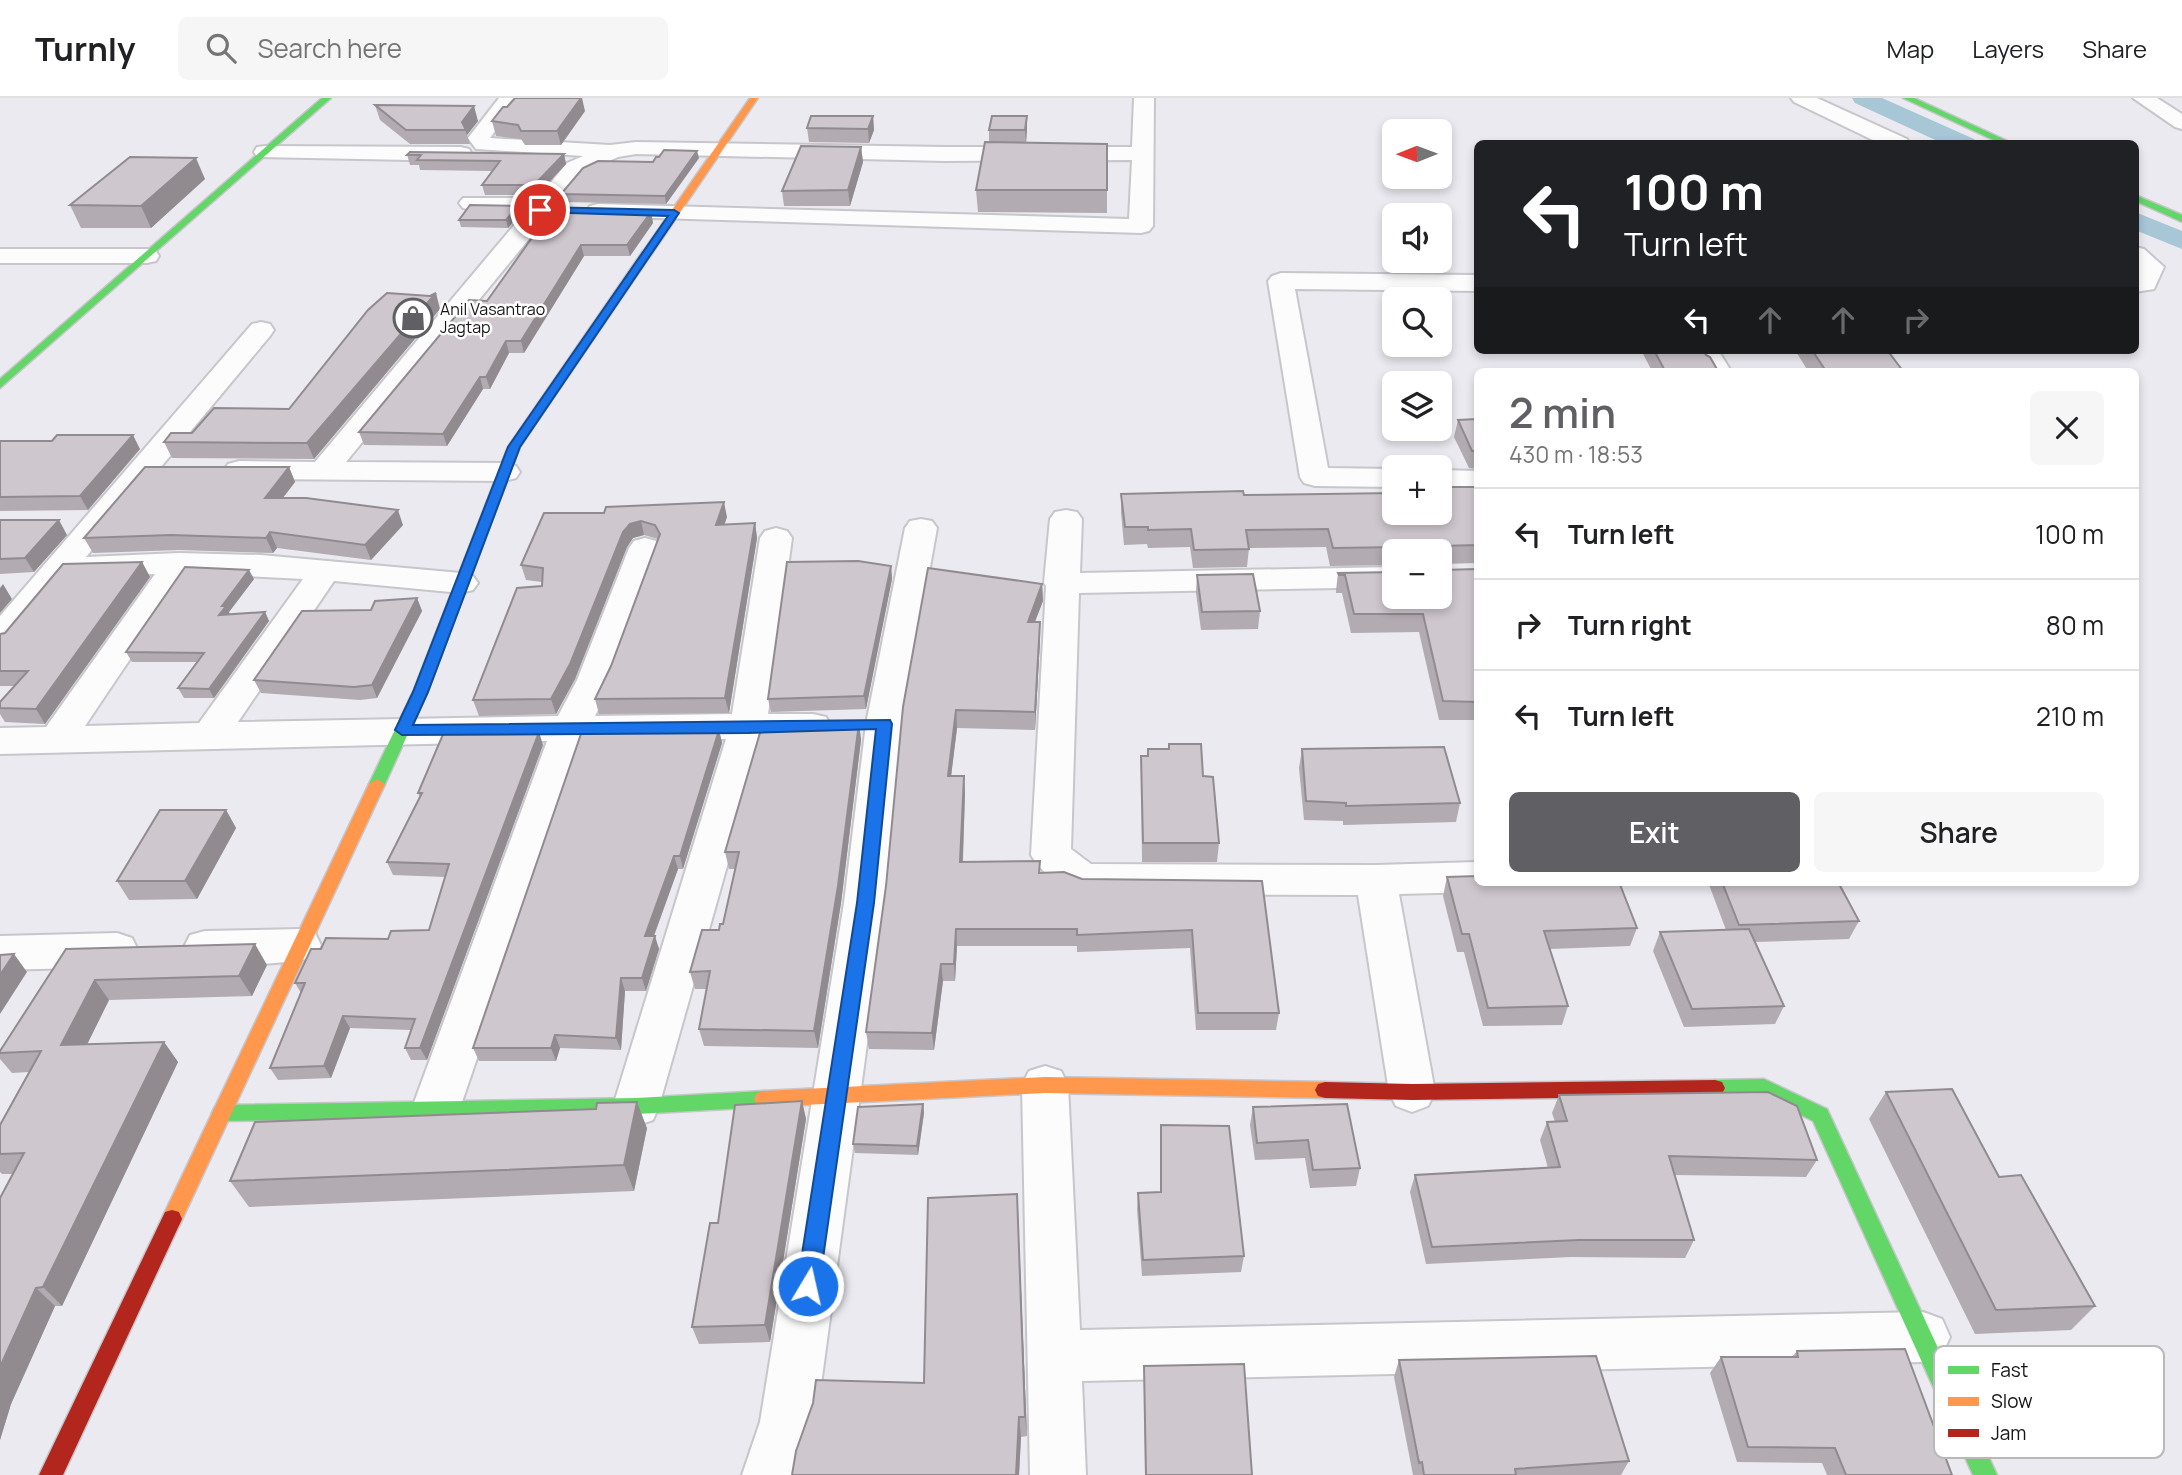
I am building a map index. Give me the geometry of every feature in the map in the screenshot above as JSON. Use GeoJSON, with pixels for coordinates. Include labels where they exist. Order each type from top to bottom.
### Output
{"type":"FeatureCollection","features":[{"type":"Feature","properties":{"kind":"street"},"geometry":{"type":"LineString","coordinates":[[0,385],[327,98]]}},
{"type":"Feature","properties":{"kind":"street"},"geometry":{"type":"LineString","coordinates":[[510,98],[479,138],[484,144],[608,153]]}},
{"type":"Feature","properties":{"kind":"street"},"geometry":{"type":"LineString","coordinates":[[51,1475],[420,692],[514,447],[754,98]]}},
{"type":"Feature","properties":{"kind":"street"},"geometry":{"type":"LineString","coordinates":[[471,203],[674,213],[1141,226],[1144,98]]}},
{"type":"Feature","properties":{"kind":"street"},"geometry":{"type":"LineString","coordinates":[[1801,98],[1890,140]]}},
{"type":"Feature","properties":{"kind":"street"},"geometry":{"type":"LineString","coordinates":[[1906,98],[2001,140]]}},
{"type":"Feature","properties":{"kind":"street"},"geometry":{"type":"LineString","coordinates":[[2143,98],[2182,123]]}},
{"type":"Feature","properties":{"kind":"street"},"geometry":{"type":"LineString","coordinates":[[265,152],[608,153],[636,148],[945,154],[1143,153]]}},
{"type":"Feature","properties":{"kind":"street"},"geometry":{"type":"LineString","coordinates":[[323,471],[558,209],[575,167],[608,153]]}},
{"type":"Feature","properties":{"kind":"street"},"geometry":{"type":"LineString","coordinates":[[2139,200],[2182,219]]}},
{"type":"Feature","properties":{"kind":"street"},"geometry":{"type":"LineString","coordinates":[[0,256],[147,256]]}},
{"type":"Feature","properties":{"kind":"street"},"geometry":{"type":"LineString","coordinates":[[2139,257],[2152,267],[2145,284],[2139,284]]}},
{"type":"Feature","properties":{"kind":"street"},"geometry":{"type":"LineString","coordinates":[[1382,478],[1315,477],[1281,281],[1474,283]]}},
{"type":"Feature","properties":{"kind":"street"},"geometry":{"type":"LineString","coordinates":[[0,638],[261,330]]}},
{"type":"Feature","properties":{"kind":"street"},"geometry":{"type":"LineString","coordinates":[[142,470],[505,472]]}},
{"type":"Feature","properties":{"kind":"street"},"geometry":{"type":"LineString","coordinates":[[1452,479],[1474,480]]}},
{"type":"Feature","properties":{"kind":"street"},"geometry":{"type":"LineString","coordinates":[[1066,519],[1061,583],[1051,855],[1082,878],[1376,880],[1474,877]]}},
{"type":"Feature","properties":{"kind":"street"},"geometry":{"type":"LineString","coordinates":[[56,523],[98,522]]}},
{"type":"Feature","properties":{"kind":"street"},"geometry":{"type":"LineString","coordinates":[[768,1475],[788,1422],[865,903],[862,724],[921,528]]}},
{"type":"Feature","properties":{"kind":"street"},"geometry":{"type":"LineString","coordinates":[[636,1106],[748,728],[776,537]]}},
{"type":"Feature","properties":{"kind":"street"},"geometry":{"type":"LineString","coordinates":[[436,1108],[570,729],[595,680],[645,548]]}},
{"type":"Feature","properties":{"kind":"street"},"geometry":{"type":"LineString","coordinates":[[0,586],[52,576],[179,563],[261,565],[461,583]]}},
{"type":"Feature","properties":{"kind":"street"},"geometry":{"type":"LineString","coordinates":[[56,740],[179,563]]}},
{"type":"Feature","properties":{"kind":"street"},"geometry":{"type":"LineString","coordinates":[[209,736],[324,572]]}},
{"type":"Feature","properties":{"kind":"street"},"geometry":{"type":"LineString","coordinates":[[1061,583],[1382,577]]}},
{"type":"Feature","properties":{"kind":"street"},"geometry":{"type":"LineString","coordinates":[[0,741],[402,730],[748,728],[862,724]]}},
{"type":"Feature","properties":{"kind":"street"},"geometry":{"type":"LineString","coordinates":[[1376,880],[1412,1091]]}},
{"type":"Feature","properties":{"kind":"street"},"geometry":{"type":"LineString","coordinates":[[0,953],[55,969],[156,949],[300,945]]}},
{"type":"Feature","properties":{"kind":"street"},"geometry":{"type":"LineString","coordinates":[[1045,1085],[1058,1475]]}},
{"type":"Feature","properties":{"kind":"street"},"geometry":{"type":"LineString","coordinates":[[222,1113],[636,1106],[1045,1085],[1412,1091],[1764,1087],[1820,1115],[1934,1362]]}},
{"type":"Feature","properties":{"kind":"street"},"geometry":{"type":"LineString","coordinates":[[1055,1356],[1923,1337]]}},
{"type":"Feature","properties":{"kind":"street"},"geometry":{"type":"LineString","coordinates":[[1976,1458],[1984,1475]]}},
{"type":"Feature","properties":{"kind":"building"},"geometry":{"type":"Polygon","coordinates":[[[515,98],[581,98],[557,131],[521,131],[518,125],[492,121],[503,107],[507,107],[515,98]]]}},
{"type":"Feature","properties":{"kind":"building"},"geometry":{"type":"Polygon","coordinates":[[[375,105],[474,106],[462,122],[466,130],[406,130],[375,105]]]}},
{"type":"Feature","properties":{"kind":"building"},"geometry":{"type":"Polygon","coordinates":[[[811,116],[873,116],[868,129],[807,128],[811,116]]]}},
{"type":"Feature","properties":{"kind":"building"},"geometry":{"type":"Polygon","coordinates":[[[992,116],[1027,116],[1025,130],[989,130],[992,116]]]}},
{"type":"Feature","properties":{"kind":"building"},"geometry":{"type":"Polygon","coordinates":[[[985,142],[1107,144],[1107,190],[976,190],[985,142]]]}},
{"type":"Feature","properties":{"kind":"building"},"geometry":{"type":"Polygon","coordinates":[[[801,146],[861,147],[848,190],[782,191],[801,146]]]}},
{"type":"Feature","properties":{"kind":"building"},"geometry":{"type":"Polygon","coordinates":[[[664,150],[697,151],[665,196],[561,194],[583,168],[598,161],[653,162],[664,150]]]}},
{"type":"Feature","properties":{"kind":"building"},"geometry":{"type":"Polygon","coordinates":[[[410,152],[564,154],[534,185],[482,185],[500,161],[417,160],[421,155],[407,155],[410,152]]]}},
{"type":"Feature","properties":{"kind":"building"},"geometry":{"type":"Polygon","coordinates":[[[130,157],[196,158],[141,206],[70,205],[130,157]]]}},
{"type":"Feature","properties":{"kind":"building"},"geometry":{"type":"Polygon","coordinates":[[[470,205],[518,206],[506,220],[459,220],[470,205]]]}},
{"type":"Feature","properties":{"kind":"building"},"geometry":{"type":"Polygon","coordinates":[[[544,209],[651,212],[627,245],[581,245],[521,341],[506,341],[486,377],[480,377],[443,434],[359,432],[469,300],[487,301],[546,218],[537,217],[544,209]]]}},
{"type":"Feature","properties":{"kind":"building"},"geometry":{"type":"Polygon","coordinates":[[[387,293],[430,296],[436,293],[307,443],[164,442],[171,433],[192,433],[214,408],[289,409],[368,310],[387,293]]]}},
{"type":"Feature","properties":{"kind":"building"},"geometry":{"type":"Polygon","coordinates":[[[1656,354],[1705,354],[1716,368],[1663,368],[1656,354]]]}},
{"type":"Feature","properties":{"kind":"building"},"geometry":{"type":"Polygon","coordinates":[[[1815,354],[1890,354],[1901,368],[1824,368],[1815,354]]]}},
{"type":"Feature","properties":{"kind":"building"},"geometry":{"type":"Polygon","coordinates":[[[1474,419],[1474,451],[1472,451],[1458,420],[1474,419]]]}},
{"type":"Feature","properties":{"kind":"building"},"geometry":{"type":"Polygon","coordinates":[[[57,435],[133,435],[80,496],[0,497],[0,441],[52,441],[57,435]]]}},
{"type":"Feature","properties":{"kind":"building"},"geometry":{"type":"Polygon","coordinates":[[[145,467],[289,467],[265,498],[306,498],[398,510],[365,545],[270,532],[266,538],[171,535],[84,538],[145,467]]]}},
{"type":"Feature","properties":{"kind":"building"},"geometry":{"type":"Polygon","coordinates":[[[1452,487],[1474,487],[1474,545],[1452,546],[1452,539],[1382,539],[1382,547],[1333,548],[1328,529],[1246,530],[1249,549],[1194,550],[1191,529],[1148,530],[1148,527],[1125,527],[1121,494],[1243,491],[1244,495],[1382,493],[1382,525],[1452,525],[1452,487]]]}},
{"type":"Feature","properties":{"kind":"building"},"geometry":{"type":"Polygon","coordinates":[[[724,502],[716,525],[755,523],[725,698],[595,699],[611,666],[660,534],[655,525],[641,521],[630,524],[623,532],[570,664],[551,699],[473,700],[517,588],[542,586],[543,568],[521,565],[544,513],[604,513],[606,507],[724,502]]]}},
{"type":"Feature","properties":{"kind":"building"},"geometry":{"type":"Polygon","coordinates":[[[0,520],[59,520],[25,558],[0,559],[0,520]]]}},
{"type":"Feature","properties":{"kind":"building"},"geometry":{"type":"Polygon","coordinates":[[[858,561],[891,566],[864,696],[768,699],[787,562],[858,561]]]}},
{"type":"Feature","properties":{"kind":"building"},"geometry":{"type":"Polygon","coordinates":[[[142,562],[36,709],[0,708],[0,702],[28,671],[0,671],[0,634],[5,633],[63,564],[142,562]]]}},
{"type":"Feature","properties":{"kind":"building"},"geometry":{"type":"Polygon","coordinates":[[[185,567],[249,570],[222,606],[226,606],[219,615],[265,612],[209,689],[178,688],[204,653],[126,652],[185,567]]]}},
{"type":"Feature","properties":{"kind":"building"},"geometry":{"type":"Polygon","coordinates":[[[928,568],[1042,584],[1028,622],[1040,622],[1035,712],[956,710],[948,776],[964,776],[960,862],[1040,861],[1039,873],[1064,872],[1082,879],[1262,881],[1279,1013],[1198,1013],[1192,930],[1077,935],[1077,929],[956,929],[954,964],[941,964],[932,1033],[866,1032],[886,886],[903,707],[928,568]]]}},
{"type":"Feature","properties":{"kind":"building"},"geometry":{"type":"Polygon","coordinates":[[[1474,569],[1474,702],[1443,701],[1423,614],[1354,614],[1345,575],[1338,573],[1382,572],[1382,609],[1452,609],[1452,570],[1474,569]]]}},
{"type":"Feature","properties":{"kind":"building"},"geometry":{"type":"Polygon","coordinates":[[[1253,574],[1260,611],[1202,612],[1197,575],[1253,574]]]}},
{"type":"Feature","properties":{"kind":"building"},"geometry":{"type":"Polygon","coordinates":[[[417,598],[372,685],[354,687],[254,680],[302,611],[371,610],[375,601],[417,598]]]}},
{"type":"Feature","properties":{"kind":"building"},"geometry":{"type":"Polygon","coordinates":[[[859,723],[838,886],[814,1031],[699,1029],[710,971],[690,972],[702,930],[719,930],[720,924],[723,924],[739,852],[725,852],[762,726],[859,723]]]}},
{"type":"Feature","properties":{"kind":"building"},"geometry":{"type":"Polygon","coordinates":[[[719,730],[680,856],[674,856],[645,936],[655,936],[642,978],[621,978],[616,1038],[555,1035],[551,1048],[473,1048],[582,731],[719,730]]]}},
{"type":"Feature","properties":{"kind":"building"},"geometry":{"type":"Polygon","coordinates":[[[444,732],[539,732],[420,1048],[405,1048],[415,1019],[343,1016],[324,1066],[270,1068],[305,983],[295,983],[311,949],[321,949],[326,938],[388,939],[391,931],[429,930],[449,864],[387,862],[422,793],[418,793],[444,732]]]}},
{"type":"Feature","properties":{"kind":"building"},"geometry":{"type":"Polygon","coordinates":[[[1169,744],[1201,744],[1203,776],[1213,777],[1219,843],[1143,843],[1141,756],[1148,756],[1148,749],[1169,749],[1169,744]]]}},
{"type":"Feature","properties":{"kind":"building"},"geometry":{"type":"Polygon","coordinates":[[[1444,747],[1460,803],[1346,806],[1346,803],[1306,801],[1302,749],[1444,747]]]}},
{"type":"Feature","properties":{"kind":"building"},"geometry":{"type":"Polygon","coordinates":[[[160,810],[226,810],[185,881],[117,881],[160,810]]]}},
{"type":"Feature","properties":{"kind":"building"},"geometry":{"type":"Polygon","coordinates":[[[1474,876],[1474,886],[1621,886],[1637,928],[1544,931],[1568,1006],[1488,1008],[1469,934],[1462,934],[1447,877],[1474,876]]]}},
{"type":"Feature","properties":{"kind":"building"},"geometry":{"type":"Polygon","coordinates":[[[1724,886],[1840,886],[1859,921],[1739,925],[1724,886]]]}},
{"type":"Feature","properties":{"kind":"building"},"geometry":{"type":"Polygon","coordinates":[[[1749,929],[1784,1006],[1692,1009],[1660,932],[1749,929]]]}},
{"type":"Feature","properties":{"kind":"building"},"geometry":{"type":"Polygon","coordinates":[[[255,944],[239,976],[95,980],[61,1045],[164,1042],[43,1287],[36,1288],[0,1367],[0,1198],[24,1153],[0,1154],[0,1125],[41,1051],[0,1051],[66,949],[255,944]]]}},
{"type":"Feature","properties":{"kind":"building"},"geometry":{"type":"Polygon","coordinates":[[[14,954],[0,975],[0,955],[14,954]]]}},
{"type":"Feature","properties":{"kind":"building"},"geometry":{"type":"Polygon","coordinates":[[[1952,1089],[1999,1177],[2021,1175],[2095,1306],[1996,1310],[1886,1092],[1952,1089]]]}},
{"type":"Feature","properties":{"kind":"building"},"geometry":{"type":"Polygon","coordinates":[[[1768,1092],[1797,1106],[1817,1160],[1669,1156],[1694,1240],[1579,1240],[1432,1247],[1415,1175],[1560,1167],[1547,1122],[1567,1121],[1559,1095],[1768,1092]]]}},
{"type":"Feature","properties":{"kind":"building"},"geometry":{"type":"Polygon","coordinates":[[[802,1101],[765,1325],[692,1327],[710,1223],[718,1223],[735,1105],[802,1101]]]}},
{"type":"Feature","properties":{"kind":"building"},"geometry":{"type":"Polygon","coordinates":[[[637,1102],[624,1165],[230,1181],[255,1122],[596,1109],[597,1103],[637,1102]]]}},
{"type":"Feature","properties":{"kind":"building"},"geometry":{"type":"Polygon","coordinates":[[[923,1104],[917,1146],[853,1144],[858,1107],[923,1104]]]}},
{"type":"Feature","properties":{"kind":"building"},"geometry":{"type":"Polygon","coordinates":[[[1347,1104],[1360,1168],[1313,1170],[1308,1140],[1257,1143],[1253,1107],[1347,1104]]]}},
{"type":"Feature","properties":{"kind":"building"},"geometry":{"type":"Polygon","coordinates":[[[1161,1125],[1229,1126],[1244,1256],[1143,1260],[1138,1193],[1161,1192],[1161,1125]]]}},
{"type":"Feature","properties":{"kind":"building"},"geometry":{"type":"Polygon","coordinates":[[[1017,1194],[1025,1417],[1019,1417],[1016,1475],[792,1475],[796,1451],[813,1403],[816,1380],[924,1383],[928,1198],[1017,1194]]]}},
{"type":"Feature","properties":{"kind":"building"},"geometry":{"type":"Polygon","coordinates":[[[1905,1349],[1934,1427],[1934,1458],[1946,1458],[1952,1475],[1846,1475],[1835,1448],[1748,1447],[1721,1357],[1798,1357],[1797,1351],[1905,1349]]]}},
{"type":"Feature","properties":{"kind":"building"},"geometry":{"type":"Polygon","coordinates":[[[1596,1356],[1629,1461],[1515,1469],[1516,1475],[1424,1475],[1422,1462],[1419,1463],[1399,1360],[1596,1356]]]}},
{"type":"Feature","properties":{"kind":"building"},"geometry":{"type":"Polygon","coordinates":[[[1244,1364],[1252,1475],[1146,1475],[1144,1366],[1244,1364]]]}},
{"type":"Feature","properties":{"kind":"waterway"},"geometry":{"type":"LineString","coordinates":[[1863,98],[1956,140]]}},
{"type":"Feature","properties":{"kind":"waterway"},"geometry":{"type":"LineString","coordinates":[[2139,222],[2182,241]]}},
{"type":"Feature","properties":{"kind":"traffic: fast"},"geometry":{"type":"LineString","coordinates":[[0,385],[327,98]]}},
{"type":"Feature","properties":{"kind":"traffic: fast"},"geometry":{"type":"LineString","coordinates":[[1907,98],[2001,140]]}},
{"type":"Feature","properties":{"kind":"traffic: fast"},"geometry":{"type":"LineString","coordinates":[[2139,200],[2182,219]]}},
{"type":"Feature","properties":{"kind":"traffic: fast"},"geometry":{"type":"LineString","coordinates":[[377,784],[420,692],[514,447],[647,253]]}},
{"type":"Feature","properties":{"kind":"traffic: fast"},"geometry":{"type":"LineString","coordinates":[[1715,1088],[1764,1087],[1820,1115],[1934,1364]]}},
{"type":"Feature","properties":{"kind":"traffic: fast"},"geometry":{"type":"LineString","coordinates":[[222,1113],[636,1106],[764,1099]]}},
{"type":"Feature","properties":{"kind":"traffic: fast"},"geometry":{"type":"LineString","coordinates":[[1977,1458],[1985,1475]]}},
{"type":"Feature","properties":{"kind":"traffic: slow"},"geometry":{"type":"LineString","coordinates":[[647,253],[754,98]]}},
{"type":"Feature","properties":{"kind":"traffic: slow"},"geometry":{"type":"LineString","coordinates":[[172,1219],[377,784]]}},
{"type":"Feature","properties":{"kind":"traffic: slow"},"geometry":{"type":"LineString","coordinates":[[764,1099],[1045,1085],[1325,1090]]}},
{"type":"Feature","properties":{"kind":"traffic: jam"},"geometry":{"type":"LineString","coordinates":[[1325,1090],[1412,1092],[1715,1088]]}},
{"type":"Feature","properties":{"kind":"traffic: jam"},"geometry":{"type":"LineString","coordinates":[[51,1475],[172,1219]]}},
{"type":"Feature","properties":{"kind":"place","name":"Anil Vasantrao Jagtap"},"geometry":{"type":"Point","coordinates":[413,318]}},
{"type":"Feature","properties":{"kind":"route"},"geometry":{"type":"LineString","coordinates":[[540,210],[674,213],[514,447],[420,692],[402,730],[748,728],[884,724],[865,903],[808,1286]]}}]}
